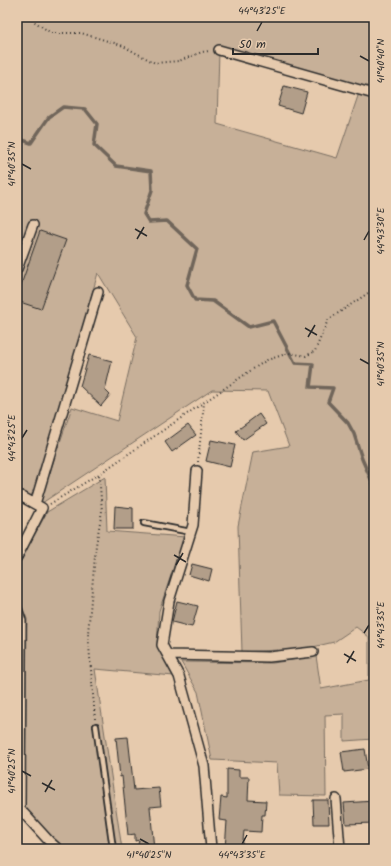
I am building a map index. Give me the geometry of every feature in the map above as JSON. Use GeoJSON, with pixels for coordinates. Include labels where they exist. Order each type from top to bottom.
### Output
{"type":"FeatureCollection","features":[{"type":"Feature","properties":{"kind":"street"},"geometry":{"type":"LineString","coordinates":[[219,50],[374,94]]}},
{"type":"Feature","properties":{"kind":"street"},"geometry":{"type":"LineString","coordinates":[[17,269],[33,225]]}},
{"type":"Feature","properties":{"kind":"street"},"geometry":{"type":"LineString","coordinates":[[17,557],[39,506],[98,292]]}},
{"type":"Feature","properties":{"kind":"street"},"geometry":{"type":"LineString","coordinates":[[197,471],[193,525],[169,601],[162,645],[179,676],[204,766],[211,849]]}},
{"type":"Feature","properties":{"kind":"street"},"geometry":{"type":"LineString","coordinates":[[17,494],[39,506]]}},
{"type":"Feature","properties":{"kind":"street"},"geometry":{"type":"LineString","coordinates":[[17,609],[21,621],[18,807],[49,842],[58,849]]}},
{"type":"Feature","properties":{"kind":"street"},"geometry":{"type":"LineString","coordinates":[[168,655],[269,657],[313,652]]}},
{"type":"Feature","properties":{"kind":"street"},"geometry":{"type":"LineString","coordinates":[[336,799],[340,849]]}},
{"type":"Feature","properties":{"kind":"lane"},"geometry":{"type":"LineString","coordinates":[[144,523],[191,532]]}},
{"type":"Feature","properties":{"kind":"lane"},"geometry":{"type":"LineString","coordinates":[[96,726],[112,849]]}},
{"type":"Feature","properties":{"kind":"path"},"geometry":{"type":"LineString","coordinates":[[28,17],[51,33],[81,32],[121,44],[155,63],[178,61],[202,52],[219,50]]}},
{"type":"Feature","properties":{"kind":"path"},"geometry":{"type":"LineString","coordinates":[[39,506],[99,474],[250,370],[267,360],[289,352],[306,356],[315,351],[328,320],[374,289]]}},
{"type":"Feature","properties":{"kind":"path"},"geometry":{"type":"LineString","coordinates":[[197,471],[204,402]]}},
{"type":"Feature","properties":{"kind":"path"},"geometry":{"type":"LineString","coordinates":[[96,726],[88,633],[96,545],[102,511],[99,474]]}},
{"type":"Feature","properties":{"kind":"shaded area"},"geometry":{"type":"Polygon","coordinates":[[[17,17],[374,17],[374,739],[344,741],[344,714],[325,715],[326,796],[279,795],[277,763],[212,760],[198,692],[181,662],[273,663],[316,656],[321,689],[369,680],[369,637],[356,627],[334,642],[279,655],[278,650],[242,652],[238,526],[253,452],[289,446],[268,391],[212,390],[42,503],[40,501],[72,407],[117,421],[137,337],[98,273],[33,498],[17,488],[17,17]],[[219,50],[217,124],[337,158],[360,90],[219,50]]]}},
{"type":"Feature","properties":{"kind":"shaded area"},"geometry":{"type":"Polygon","coordinates":[[[105,477],[107,531],[186,537],[177,557],[159,611],[157,645],[174,676],[95,669],[122,849],[64,849],[25,807],[27,619],[17,593],[17,567],[47,512],[105,477]]]}},
{"type":"Feature","properties":{"kind":"building"},"geometry":{"type":"Polygon","coordinates":[[[284,86],[307,92],[301,113],[278,106],[284,86]]]}},
{"type":"Feature","properties":{"kind":"building"},"geometry":{"type":"Polygon","coordinates":[[[40,231],[66,240],[41,309],[17,301],[17,296],[40,231]]]}},
{"type":"Feature","properties":{"kind":"building"},"geometry":{"type":"Polygon","coordinates":[[[89,355],[112,361],[105,390],[110,395],[101,406],[80,386],[89,355]]]}},
{"type":"Feature","properties":{"kind":"building"},"geometry":{"type":"Polygon","coordinates":[[[259,414],[266,424],[243,440],[236,431],[259,414]]]}},
{"type":"Feature","properties":{"kind":"building"},"geometry":{"type":"Polygon","coordinates":[[[188,425],[196,435],[172,452],[165,442],[188,425]]]}},
{"type":"Feature","properties":{"kind":"building"},"geometry":{"type":"Polygon","coordinates":[[[211,440],[235,445],[230,467],[206,461],[211,440]]]}},
{"type":"Feature","properties":{"kind":"building"},"geometry":{"type":"Polygon","coordinates":[[[115,506],[133,508],[133,529],[114,529],[115,506]]]}},
{"type":"Feature","properties":{"kind":"building"},"geometry":{"type":"Polygon","coordinates":[[[192,564],[212,569],[209,581],[189,575],[192,564]]]}},
{"type":"Feature","properties":{"kind":"building"},"geometry":{"type":"Polygon","coordinates":[[[177,601],[198,606],[192,627],[172,622],[177,601]]]}},
{"type":"Feature","properties":{"kind":"building"},"geometry":{"type":"Polygon","coordinates":[[[128,737],[134,790],[159,788],[161,806],[150,807],[154,849],[137,849],[139,840],[135,841],[135,834],[128,835],[122,776],[120,777],[116,738],[128,737]]]}},
{"type":"Feature","properties":{"kind":"building"},"geometry":{"type":"Polygon","coordinates":[[[365,749],[368,769],[344,772],[341,752],[365,749]]]}},
{"type":"Feature","properties":{"kind":"building"},"geometry":{"type":"Polygon","coordinates":[[[227,769],[239,770],[239,777],[249,777],[248,800],[266,801],[265,815],[262,815],[261,832],[244,831],[242,849],[225,849],[227,821],[219,820],[221,797],[227,798],[227,769]]]}},
{"type":"Feature","properties":{"kind":"building"},"geometry":{"type":"Polygon","coordinates":[[[313,800],[328,800],[329,824],[314,824],[313,800]]]}},
{"type":"Feature","properties":{"kind":"building"},"geometry":{"type":"Polygon","coordinates":[[[374,801],[374,823],[346,824],[344,803],[374,801]]]}},
{"type":"Feature","properties":{"kind":"waterway"},"geometry":{"type":"LineString","coordinates":[[17,138],[31,143],[49,117],[63,107],[85,109],[97,124],[94,145],[116,166],[151,171],[152,190],[144,214],[149,222],[167,221],[197,249],[187,285],[195,300],[213,301],[249,327],[273,321],[295,363],[313,364],[310,387],[333,388],[328,402],[348,423],[354,434],[362,459],[374,486]]}}]}
